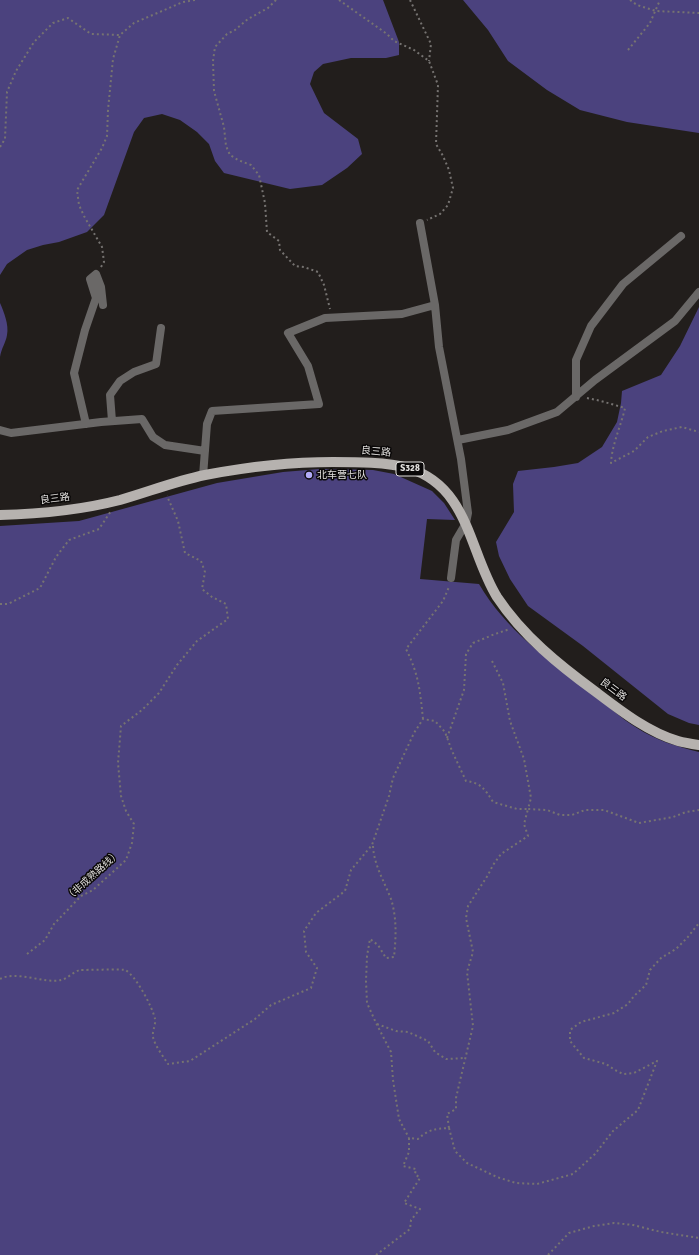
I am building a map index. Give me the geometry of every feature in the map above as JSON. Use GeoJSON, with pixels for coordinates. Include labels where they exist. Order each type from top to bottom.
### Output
{"type":"FeatureCollection","features":[{"type":"Feature","properties":{"kind":"main road","name":"良三路"},"geometry":{"type":"LineString","coordinates":[[0,516],[57,512],[118,500],[203,476],[252,467],[309,462],[362,462],[407,467],[426,475],[439,484],[457,506],[466,523],[496,594],[519,626],[559,664],[626,715],[653,730],[679,741],[699,745]]}},
{"type":"Feature","properties":{"kind":"street"},"geometry":{"type":"LineString","coordinates":[[420,223],[435,305],[439,347],[458,440],[468,513],[466,523],[456,540],[452,578]]}},
{"type":"Feature","properties":{"kind":"street"},"geometry":{"type":"LineString","coordinates":[[576,396],[576,360],[591,326],[623,284],[681,236]]}},
{"type":"Feature","properties":{"kind":"street"},"geometry":{"type":"LineString","coordinates":[[86,424],[74,373],[85,330],[96,298],[90,279],[96,274],[101,287],[103,305]]}},
{"type":"Feature","properties":{"kind":"street"},"geometry":{"type":"LineString","coordinates":[[458,440],[508,430],[557,412],[595,380],[674,321],[699,292]]}},
{"type":"Feature","properties":{"kind":"street"},"geometry":{"type":"LineString","coordinates":[[203,476],[207,424],[212,411],[319,404],[308,366],[288,333],[325,318],[402,314],[435,305]]}},
{"type":"Feature","properties":{"kind":"street"},"geometry":{"type":"LineString","coordinates":[[112,421],[110,395],[120,381],[134,372],[156,364],[161,328]]}},
{"type":"Feature","properties":{"kind":"street"},"geometry":{"type":"LineString","coordinates":[[0,430],[12,433],[112,421],[142,419],[153,437],[165,445],[205,451]]}},
{"type":"Feature","properties":{"kind":"path"},"geometry":{"type":"LineString","coordinates":[[96,274],[104,262],[102,247],[84,216],[77,190],[102,148],[107,136],[113,59],[120,35],[134,22],[183,2],[195,0]]}},
{"type":"Feature","properties":{"kind":"path"},"geometry":{"type":"LineString","coordinates":[[276,0],[268,8],[248,19],[235,30],[227,34],[215,47],[213,61],[214,91],[224,127],[226,146],[230,155],[251,165],[259,174],[265,203],[267,232],[279,241],[280,250],[295,266],[304,267],[318,272],[324,285],[332,318]]}},
{"type":"Feature","properties":{"kind":"path"},"geometry":{"type":"LineString","coordinates":[[339,0],[387,34],[394,41],[414,50],[429,61]]}},
{"type":"Feature","properties":{"kind":"path"},"geometry":{"type":"LineString","coordinates":[[410,0],[431,44],[429,61],[438,85],[436,144],[449,170],[453,188],[448,205],[440,214],[420,223]]}},
{"type":"Feature","properties":{"kind":"path"},"geometry":{"type":"LineString","coordinates":[[630,0],[637,5],[656,11],[699,13]]}},
{"type":"Feature","properties":{"kind":"path"},"geometry":{"type":"LineString","coordinates":[[628,50],[650,23],[660,0]]}},
{"type":"Feature","properties":{"kind":"path"},"geometry":{"type":"LineString","coordinates":[[0,147],[5,139],[7,92],[16,71],[34,42],[45,30],[53,23],[68,18],[91,34],[120,35]]}},
{"type":"Feature","properties":{"kind":"path"},"geometry":{"type":"LineString","coordinates":[[576,396],[626,408],[619,433],[612,450],[611,463],[634,451],[648,437],[663,431],[682,427],[699,432]]}},
{"type":"Feature","properties":{"kind":"path","name":"（非成熟路线）"},"geometry":{"type":"LineString","coordinates":[[26,954],[46,940],[54,924],[81,896],[92,890],[126,860],[132,843],[134,824],[126,811],[121,796],[118,763],[121,726],[142,710],[159,693],[177,665],[197,641],[228,619],[226,604],[212,597],[202,589],[205,572],[201,561],[185,553],[178,521],[163,487]]}},
{"type":"Feature","properties":{"kind":"path"},"geometry":{"type":"LineString","coordinates":[[0,604],[8,604],[40,588],[56,557],[69,540],[99,529],[118,500]]}},
{"type":"Feature","properties":{"kind":"path"},"geometry":{"type":"LineString","coordinates":[[0,978],[24,977],[45,980],[61,980],[79,970],[124,969],[132,975],[152,1010],[155,1019],[153,1037],[168,1064],[190,1061],[255,1019],[271,1005],[311,988],[317,968],[306,952],[304,932],[316,913],[345,891],[352,870],[372,845],[389,796],[393,778],[414,733],[423,719],[419,684],[414,666],[406,649],[444,601],[452,578]]}},
{"type":"Feature","properties":{"kind":"path"},"geometry":{"type":"LineString","coordinates":[[447,738],[464,690],[466,654],[473,643],[519,626]]}},
{"type":"Feature","properties":{"kind":"path"},"geometry":{"type":"LineString","coordinates":[[492,661],[503,683],[510,721],[524,760],[531,798],[524,824],[528,836],[501,854],[468,906],[466,918],[473,952],[467,972],[473,1026],[456,1098],[456,1109],[447,1114],[455,1151],[467,1163],[497,1177],[516,1183],[537,1184],[573,1174],[596,1154],[613,1131],[638,1110],[657,1061],[634,1073],[623,1074],[606,1064],[584,1058],[570,1041],[570,1030],[581,1022],[614,1013],[628,1004],[646,985],[650,970],[661,958],[676,949],[699,923]]}},
{"type":"Feature","properties":{"kind":"path"},"geometry":{"type":"LineString","coordinates":[[423,719],[435,721],[445,732],[466,781],[473,782],[485,789],[493,802],[517,809],[547,810],[560,815],[572,815],[585,810],[604,810],[639,823],[673,817],[686,812],[699,810]]}},
{"type":"Feature","properties":{"kind":"path"},"geometry":{"type":"LineString","coordinates":[[372,845],[373,855],[390,898],[396,923],[396,943],[394,957],[386,958],[378,945],[370,939],[366,981],[367,1003],[391,1052],[393,1080],[399,1119],[409,1138],[409,1152],[403,1166],[416,1169],[416,1174],[420,1178],[404,1204],[420,1209],[412,1220],[410,1229],[376,1255]]}},
{"type":"Feature","properties":{"kind":"path"},"geometry":{"type":"LineString","coordinates":[[376,1024],[396,1031],[408,1032],[428,1041],[435,1052],[446,1059],[465,1058]]}},
{"type":"Feature","properties":{"kind":"path"},"geometry":{"type":"LineString","coordinates":[[409,1138],[418,1139],[425,1132],[449,1128]]}},
{"type":"Feature","properties":{"kind":"path"},"geometry":{"type":"LineString","coordinates":[[548,1255],[569,1233],[594,1226],[614,1223],[634,1225],[661,1232],[699,1238]]}},
{"type":"Feature","properties":{"kind":"shaded area"},"geometry":{"type":"Polygon","coordinates":[[[0,0],[383,0],[399,42],[399,55],[386,58],[351,58],[323,64],[314,72],[310,84],[324,113],[358,139],[362,154],[347,168],[322,185],[290,189],[224,173],[215,161],[209,144],[197,132],[180,120],[162,114],[144,118],[134,132],[104,215],[87,232],[59,242],[27,250],[7,264],[0,275],[0,0]]]}},
{"type":"Feature","properties":{"kind":"shaded area"},"geometry":{"type":"Polygon","coordinates":[[[463,0],[699,0],[699,133],[627,122],[580,110],[547,90],[508,61],[488,30],[463,0]]]}},
{"type":"Feature","properties":{"kind":"shaded area"},"geometry":{"type":"Polygon","coordinates":[[[0,303],[6,319],[7,331],[0,357],[0,303]]]}},
{"type":"Feature","properties":{"kind":"shaded area"},"geometry":{"type":"Polygon","coordinates":[[[699,307],[699,725],[689,723],[668,714],[583,646],[528,606],[510,579],[499,556],[496,542],[514,512],[513,484],[518,471],[578,463],[602,447],[617,422],[622,391],[661,375],[680,346],[699,307]]]}},
{"type":"Feature","properties":{"kind":"shaded area"},"geometry":{"type":"Polygon","coordinates":[[[320,469],[373,470],[394,474],[432,491],[444,503],[455,520],[427,519],[420,579],[479,584],[501,615],[528,643],[625,720],[659,740],[699,752],[699,1255],[0,1255],[0,526],[79,521],[217,483],[283,472],[320,469]]]}},
{"type":"Feature","properties":{"kind":"place","name":"北车营七队"},"geometry":{"type":"Point","coordinates":[309,475]}}]}
